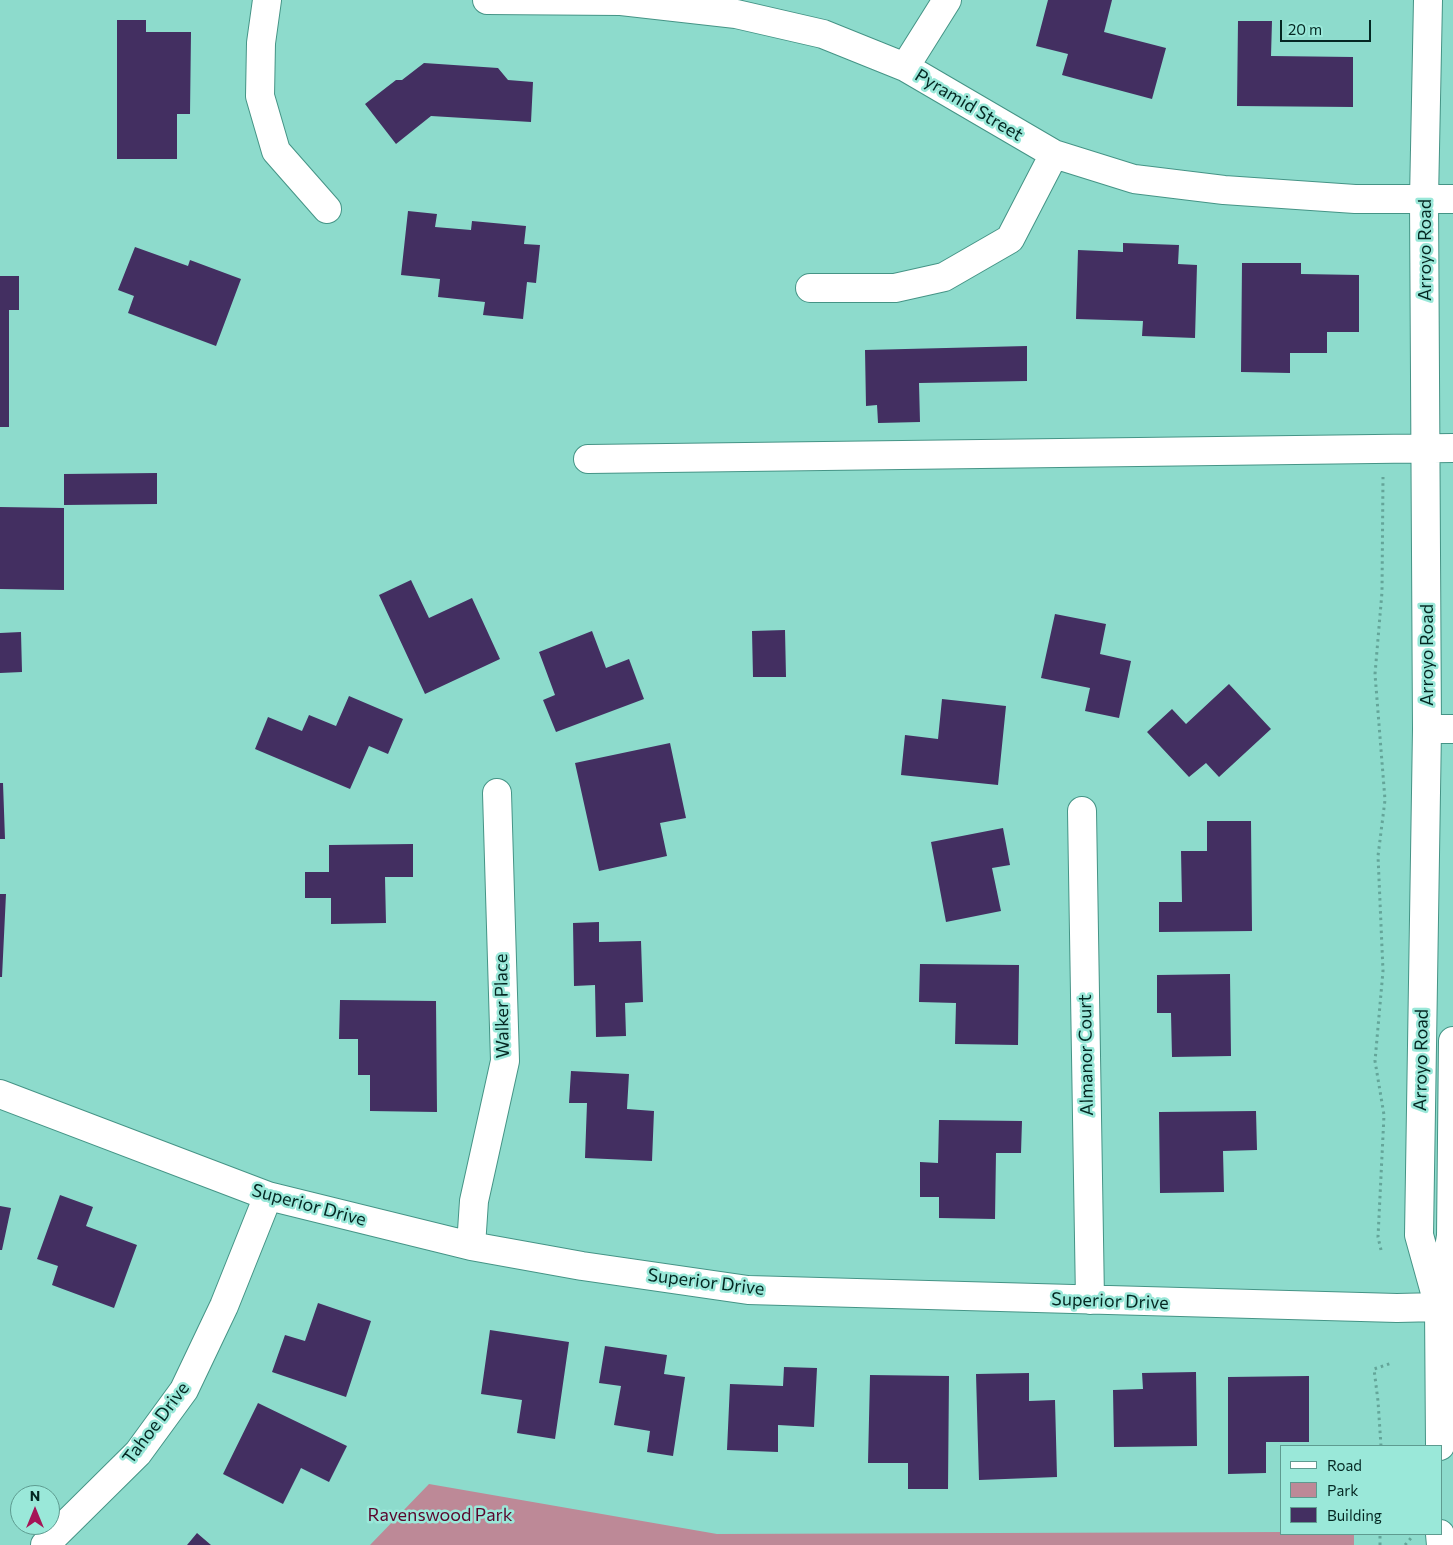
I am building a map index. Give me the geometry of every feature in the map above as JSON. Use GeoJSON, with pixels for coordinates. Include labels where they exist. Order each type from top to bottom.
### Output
{"type":"FeatureCollection","features":[{"type":"Feature","properties":{"kind":"street"},"geometry":{"type":"LineString","coordinates":[[267,0],[261,43],[260,96],[276,151],[327,209]]}},
{"type":"Feature","properties":{"kind":"street","name":"Pyramid Street"},"geometry":{"type":"LineString","coordinates":[[487,0],[621,1],[736,14],[823,34],[905,67],[1054,154],[1134,179],[1224,190],[1355,199],[1453,199]]}},
{"type":"Feature","properties":{"kind":"street"},"geometry":{"type":"LineString","coordinates":[[905,67],[947,0]]}},
{"type":"Feature","properties":{"kind":"street","name":"Arroyo Road"},"geometry":{"type":"LineString","coordinates":[[1428,0],[1424,199],[1425,448],[1440,729],[1418,1235],[1439,1307]]}},
{"type":"Feature","properties":{"kind":"street"},"geometry":{"type":"LineString","coordinates":[[810,288],[895,288],[944,277],[1010,240],[1054,154]]}},
{"type":"Feature","properties":{"kind":"street"},"geometry":{"type":"LineString","coordinates":[[588,459],[1453,448]]}},
{"type":"Feature","properties":{"kind":"street","name":"Walker Place"},"geometry":{"type":"LineString","coordinates":[[471,1246],[474,1201],[504,1061],[496,793]]}},
{"type":"Feature","properties":{"kind":"street","name":"Almanor Court"},"geometry":{"type":"LineString","coordinates":[[1082,811],[1090,1300]]}},
{"type":"Feature","properties":{"kind":"street","name":"Arroyo Road"},"geometry":{"type":"LineString","coordinates":[[1440,1445],[1439,1307],[1452,1236],[1453,1041]]}},
{"type":"Feature","properties":{"kind":"street","name":"Superior Drive"},"geometry":{"type":"LineString","coordinates":[[0,1094],[268,1196],[471,1246],[582,1266],[748,1290],[1397,1308],[1439,1307]]}},
{"type":"Feature","properties":{"kind":"street","name":"Tahoe Drive"},"geometry":{"type":"LineString","coordinates":[[45,1545],[138,1453],[184,1390],[224,1306],[268,1196]]}},
{"type":"Feature","properties":{"kind":"path"},"geometry":{"type":"LineString","coordinates":[[1381,1250],[1378,1236],[1384,1115],[1375,1061],[1383,971],[1378,856],[1385,800],[1375,674],[1382,592],[1383,449]]}},
{"type":"Feature","properties":{"kind":"path"},"geometry":{"type":"LineString","coordinates":[[1381,1445],[1374,1369],[1392,1363]]}},
{"type":"Feature","properties":{"kind":"green space","name":"Ravenswood Park"},"geometry":{"type":"Polygon","coordinates":[[[429,1484],[717,1534],[1280,1532],[1280,1535],[1354,1535],[1354,1545],[370,1545],[429,1484]]]}},
{"type":"Feature","properties":{"kind":"building"},"geometry":{"type":"Polygon","coordinates":[[[1048,0],[1112,0],[1104,32],[1166,48],[1152,99],[1062,75],[1068,54],[1036,46],[1048,0]]]}},
{"type":"Feature","properties":{"kind":"building"},"geometry":{"type":"Polygon","coordinates":[[[117,20],[146,20],[146,32],[191,32],[190,114],[177,114],[177,159],[117,159],[117,20]]]}},
{"type":"Feature","properties":{"kind":"building"},"geometry":{"type":"Polygon","coordinates":[[[1238,21],[1272,21],[1271,56],[1353,57],[1353,107],[1237,106],[1238,21]]]}},
{"type":"Feature","properties":{"kind":"building"},"geometry":{"type":"Polygon","coordinates":[[[424,63],[498,68],[508,80],[533,82],[531,122],[431,116],[396,144],[365,104],[396,80],[402,80],[424,63]]]}},
{"type":"Feature","properties":{"kind":"building"},"geometry":{"type":"Polygon","coordinates":[[[408,211],[437,214],[435,227],[471,230],[472,221],[526,226],[524,244],[540,245],[536,283],[527,282],[523,319],[483,315],[485,302],[438,297],[440,279],[401,275],[408,211]]]}},
{"type":"Feature","properties":{"kind":"building"},"geometry":{"type":"Polygon","coordinates":[[[1123,243],[1179,245],[1178,264],[1197,265],[1195,338],[1142,336],[1143,321],[1076,319],[1078,250],[1123,252],[1123,243]]]}},
{"type":"Feature","properties":{"kind":"building"},"geometry":{"type":"Polygon","coordinates":[[[135,247],[188,266],[190,260],[241,279],[216,346],[128,313],[134,296],[118,290],[135,247]]]}},
{"type":"Feature","properties":{"kind":"building"},"geometry":{"type":"Polygon","coordinates":[[[1242,263],[1301,263],[1301,274],[1359,275],[1359,332],[1327,332],[1327,353],[1290,353],[1290,373],[1241,372],[1242,263]]]}},
{"type":"Feature","properties":{"kind":"building"},"geometry":{"type":"Polygon","coordinates":[[[0,276],[19,276],[19,310],[9,310],[9,427],[0,427],[0,276]]]}},
{"type":"Feature","properties":{"kind":"building"},"geometry":{"type":"Polygon","coordinates":[[[1027,346],[1027,381],[919,383],[920,422],[878,423],[877,405],[866,406],[865,350],[1027,346]]]}},
{"type":"Feature","properties":{"kind":"building"},"geometry":{"type":"Polygon","coordinates":[[[157,473],[157,504],[64,505],[64,474],[157,473]]]}},
{"type":"Feature","properties":{"kind":"building"},"geometry":{"type":"Polygon","coordinates":[[[0,507],[64,508],[64,590],[0,589],[0,507]]]}},
{"type":"Feature","properties":{"kind":"building"},"geometry":{"type":"Polygon","coordinates":[[[411,580],[429,618],[472,598],[500,659],[425,694],[379,595],[411,580]]]}},
{"type":"Feature","properties":{"kind":"building"},"geometry":{"type":"Polygon","coordinates":[[[1055,614],[1106,624],[1100,654],[1131,661],[1119,718],[1085,711],[1090,688],[1041,678],[1055,614]]]}},
{"type":"Feature","properties":{"kind":"building"},"geometry":{"type":"Polygon","coordinates":[[[785,630],[786,677],[753,677],[752,631],[785,630]]]}},
{"type":"Feature","properties":{"kind":"building"},"geometry":{"type":"Polygon","coordinates":[[[592,631],[606,668],[629,659],[644,699],[556,732],[543,700],[555,695],[539,652],[592,631]]]}},
{"type":"Feature","properties":{"kind":"building"},"geometry":{"type":"Polygon","coordinates":[[[21,632],[22,672],[0,673],[0,633],[21,632]]]}},
{"type":"Feature","properties":{"kind":"building"},"geometry":{"type":"Polygon","coordinates":[[[1229,684],[1271,729],[1219,777],[1206,763],[1189,777],[1147,732],[1172,709],[1186,724],[1229,684]]]}},
{"type":"Feature","properties":{"kind":"building"},"geometry":{"type":"Polygon","coordinates":[[[349,696],[403,719],[388,754],[369,746],[350,789],[255,749],[268,717],[302,731],[309,715],[336,726],[349,696]]]}},
{"type":"Feature","properties":{"kind":"building"},"geometry":{"type":"Polygon","coordinates":[[[942,699],[1006,706],[998,785],[901,775],[905,735],[938,739],[942,699]]]}},
{"type":"Feature","properties":{"kind":"building"},"geometry":{"type":"Polygon","coordinates":[[[670,743],[686,818],[660,823],[667,856],[599,871],[575,763],[670,743]]]}},
{"type":"Feature","properties":{"kind":"building"},"geometry":{"type":"Polygon","coordinates":[[[0,783],[3,783],[5,839],[0,839],[0,783]]]}},
{"type":"Feature","properties":{"kind":"building"},"geometry":{"type":"Polygon","coordinates":[[[1207,821],[1251,821],[1252,931],[1159,932],[1159,902],[1182,902],[1181,851],[1207,851],[1207,821]]]}},
{"type":"Feature","properties":{"kind":"building"},"geometry":{"type":"Polygon","coordinates":[[[1003,828],[1010,865],[992,868],[1001,911],[946,922],[931,842],[1003,828]]]}},
{"type":"Feature","properties":{"kind":"building"},"geometry":{"type":"Polygon","coordinates":[[[413,844],[413,877],[385,877],[386,923],[331,924],[331,898],[305,898],[305,872],[329,872],[329,845],[413,844]]]}},
{"type":"Feature","properties":{"kind":"building"},"geometry":{"type":"Polygon","coordinates":[[[0,894],[6,894],[2,977],[0,977],[0,894]]]}},
{"type":"Feature","properties":{"kind":"building"},"geometry":{"type":"Polygon","coordinates":[[[599,922],[599,942],[641,941],[643,1002],[625,1003],[626,1036],[596,1037],[595,985],[574,986],[573,923],[599,922]]]}},
{"type":"Feature","properties":{"kind":"building"},"geometry":{"type":"Polygon","coordinates":[[[920,964],[1019,965],[1018,1045],[955,1044],[956,1003],[919,1002],[920,964]]]}},
{"type":"Feature","properties":{"kind":"building"},"geometry":{"type":"Polygon","coordinates":[[[1230,974],[1231,1056],[1172,1057],[1171,1013],[1157,1013],[1157,975],[1230,974]]]}},
{"type":"Feature","properties":{"kind":"building"},"geometry":{"type":"Polygon","coordinates":[[[340,1000],[436,1001],[437,1112],[370,1111],[370,1075],[358,1075],[358,1039],[339,1039],[340,1000]]]}},
{"type":"Feature","properties":{"kind":"building"},"geometry":{"type":"Polygon","coordinates":[[[571,1071],[629,1074],[627,1109],[654,1111],[652,1161],[585,1158],[587,1103],[569,1103],[571,1071]]]}},
{"type":"Feature","properties":{"kind":"building"},"geometry":{"type":"Polygon","coordinates":[[[1256,1111],[1257,1150],[1223,1151],[1224,1192],[1160,1193],[1159,1112],[1256,1111]]]}},
{"type":"Feature","properties":{"kind":"building"},"geometry":{"type":"Polygon","coordinates":[[[939,1120],[1022,1121],[1021,1153],[996,1153],[995,1219],[939,1218],[939,1197],[920,1197],[920,1162],[938,1163],[939,1120]]]}},
{"type":"Feature","properties":{"kind":"building"},"geometry":{"type":"Polygon","coordinates":[[[60,1195],[93,1207],[86,1226],[137,1245],[114,1308],[52,1285],[58,1266],[37,1259],[60,1195]]]}},
{"type":"Feature","properties":{"kind":"building"},"geometry":{"type":"Polygon","coordinates":[[[0,1206],[11,1208],[2,1250],[0,1250],[0,1206]]]}},
{"type":"Feature","properties":{"kind":"building"},"geometry":{"type":"Polygon","coordinates":[[[318,1303],[371,1321],[346,1397],[272,1372],[285,1335],[305,1341],[318,1303]]]}},
{"type":"Feature","properties":{"kind":"building"},"geometry":{"type":"Polygon","coordinates":[[[490,1330],[569,1342],[555,1439],[517,1433],[522,1400],[481,1394],[490,1330]]]}},
{"type":"Feature","properties":{"kind":"building"},"geometry":{"type":"Polygon","coordinates":[[[605,1346],[667,1355],[664,1374],[685,1377],[673,1456],[647,1452],[650,1431],[614,1425],[621,1386],[599,1383],[605,1346]]]}},
{"type":"Feature","properties":{"kind":"building"},"geometry":{"type":"Polygon","coordinates":[[[784,1367],[817,1368],[814,1427],[778,1425],[778,1452],[727,1450],[730,1384],[783,1386],[784,1367]]]}},
{"type":"Feature","properties":{"kind":"building"},"geometry":{"type":"Polygon","coordinates":[[[1196,1372],[1197,1446],[1114,1447],[1113,1390],[1143,1389],[1142,1373],[1196,1372]]]}},
{"type":"Feature","properties":{"kind":"building"},"geometry":{"type":"Polygon","coordinates":[[[1029,1373],[1029,1401],[1055,1400],[1057,1477],[979,1480],[976,1374],[1029,1373]]]}},
{"type":"Feature","properties":{"kind":"building"},"geometry":{"type":"Polygon","coordinates":[[[870,1375],[949,1376],[948,1489],[908,1489],[908,1463],[868,1463],[870,1375]]]}},
{"type":"Feature","properties":{"kind":"building"},"geometry":{"type":"Polygon","coordinates":[[[1309,1376],[1309,1442],[1266,1442],[1266,1473],[1228,1474],[1228,1377],[1309,1376]]]}},
{"type":"Feature","properties":{"kind":"building"},"geometry":{"type":"Polygon","coordinates":[[[258,1403],[347,1446],[329,1482],[301,1468],[283,1504],[223,1474],[258,1403]]]}},
{"type":"Feature","properties":{"kind":"building"},"geometry":{"type":"Polygon","coordinates":[[[197,1533],[211,1545],[187,1545],[197,1533]]]}}]}
